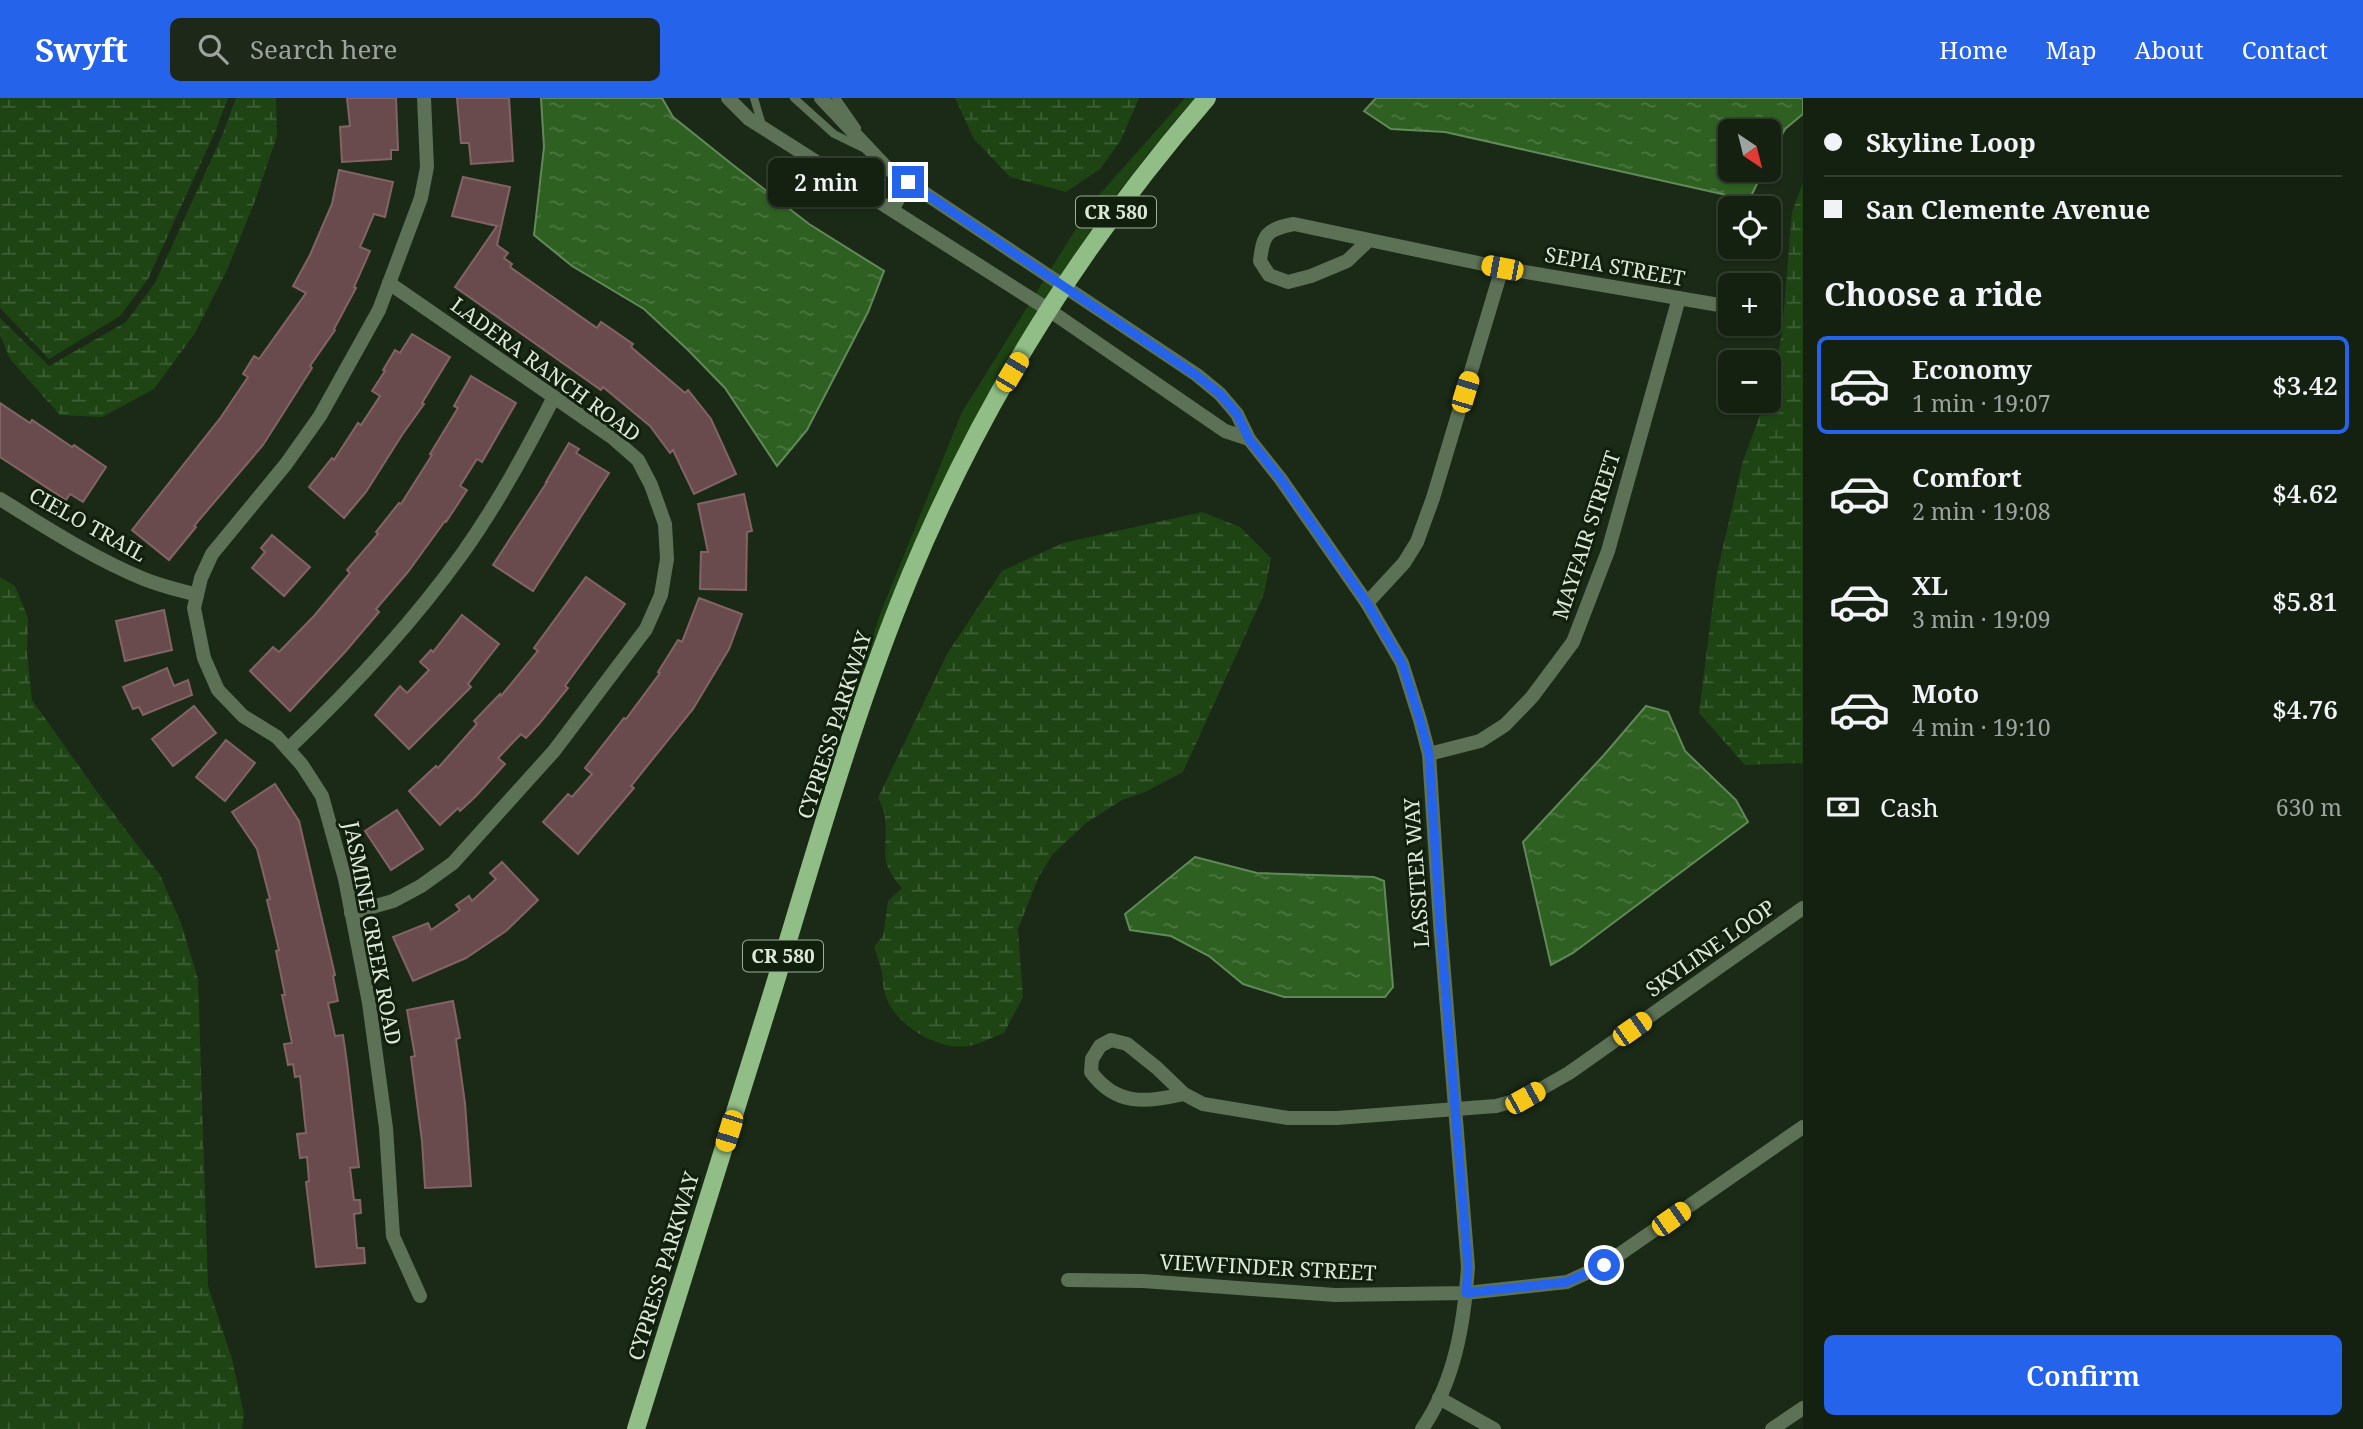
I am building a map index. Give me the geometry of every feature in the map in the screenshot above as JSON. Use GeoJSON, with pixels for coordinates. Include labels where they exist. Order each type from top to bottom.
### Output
{"type":"FeatureCollection","features":[{"type":"Feature","properties":{"kind":"main road","name":"CYPRESS PARKWAY"},"geometry":{"type":"LineString","coordinates":[[636,1429],[876,665],[910,576],[958,473],[1049,310],[1148,170],[1207,98]]}},
{"type":"Feature","properties":{"kind":"street","name":"JASMINE CREEK ROAD"},"geometry":{"type":"LineString","coordinates":[[420,1296],[393,1236],[386,1128],[369,1003],[334,833],[323,796],[302,765],[277,737],[243,716],[218,690],[204,659],[194,608],[201,578],[212,554],[286,464],[320,416],[379,310],[421,198],[428,167],[424,98]]}},
{"type":"Feature","properties":{"kind":"street","name":"LASSITER WAY"},"geometry":{"type":"LineString","coordinates":[[728,98],[762,128],[1049,310],[1225,431],[1249,439]]}},
{"type":"Feature","properties":{"kind":"street","name":"LASSITER WAY"},"geometry":{"type":"LineString","coordinates":[[821,98],[887,168],[1212,387],[1237,414],[1249,439],[1280,478],[1367,603],[1402,663],[1429,754],[1468,1267],[1464,1320],[1450,1375],[1422,1429]]}},
{"type":"Feature","properties":{"kind":"street"},"geometry":{"type":"LineString","coordinates":[[891,210],[908,182]]}},
{"type":"Feature","properties":{"kind":"street","name":"SEPIA STREET"},"geometry":{"type":"LineString","coordinates":[[1368,241],[1347,261],[1288,282],[1269,275],[1260,261],[1262,240],[1275,228],[1294,224],[1502,268],[1718,305]]}},
{"type":"Feature","properties":{"kind":"street"},"geometry":{"type":"LineString","coordinates":[[1367,603],[1404,563],[1417,541],[1433,498],[1502,268]]}},
{"type":"Feature","properties":{"kind":"street","name":"LADERA RANCH ROAD"},"geometry":{"type":"LineString","coordinates":[[351,913],[393,901],[421,886],[453,863],[554,751],[646,629],[661,595],[667,559],[665,524],[638,460],[613,438],[389,283]]}},
{"type":"Feature","properties":{"kind":"street","name":"MAYFAIR STREET"},"geometry":{"type":"LineString","coordinates":[[1429,754],[1480,741],[1505,725],[1532,697],[1573,642],[1608,551],[1679,298]]}},
{"type":"Feature","properties":{"kind":"street"},"geometry":{"type":"LineString","coordinates":[[288,750],[399,635],[463,553],[524,454],[554,397]]}},
{"type":"Feature","properties":{"kind":"street","name":"CIELO TRAIL"},"geometry":{"type":"LineString","coordinates":[[0,499],[77,547],[146,580],[197,595]]}},
{"type":"Feature","properties":{"kind":"street","name":"SKYLINE LOOP"},"geometry":{"type":"LineString","coordinates":[[1184,1094],[1203,1104],[1288,1118],[1338,1118],[1496,1106],[1525,1098],[1569,1073],[1803,908]]}},
{"type":"Feature","properties":{"kind":"street"},"geometry":{"type":"LineString","coordinates":[[1111,1040],[1126,1044],[1184,1094],[1153,1100],[1119,1097],[1102,1087],[1091,1072],[1092,1059],[1100,1046],[1111,1040]]}},
{"type":"Feature","properties":{"kind":"street"},"geometry":{"type":"LineString","coordinates":[[1466,1293],[1567,1282],[1604,1265],[1803,1126]]}},
{"type":"Feature","properties":{"kind":"street","name":"VIEWFINDER STREET"},"geometry":{"type":"LineString","coordinates":[[1068,1280],[1143,1281],[1335,1295],[1466,1293]]}},
{"type":"Feature","properties":{"kind":"street"},"geometry":{"type":"LineString","coordinates":[[1439,1398],[1494,1429]]}},
{"type":"Feature","properties":{"kind":"street"},"geometry":{"type":"LineString","coordinates":[[1772,1429],[1803,1408]]}},
{"type":"Feature","properties":{"kind":"lane"},"geometry":{"type":"LineString","coordinates":[[754,98],[762,128]]}},
{"type":"Feature","properties":{"kind":"lane"},"geometry":{"type":"LineString","coordinates":[[794,98],[834,134],[874,154]]}},
{"type":"Feature","properties":{"kind":"lane"},"geometry":{"type":"LineString","coordinates":[[836,98],[874,154]]}},
{"type":"Feature","properties":{"kind":"green space"},"geometry":{"type":"Polygon","coordinates":[[[0,98],[228,98],[148,279],[120,316],[49,359],[0,308],[0,98]]]}},
{"type":"Feature","properties":{"kind":"green space"},"geometry":{"type":"Polygon","coordinates":[[[236,98],[276,98],[277,136],[255,201],[227,270],[195,333],[154,389],[102,417],[60,415],[10,359],[0,335],[0,318],[49,366],[126,322],[155,283],[222,136],[236,98]]]}},
{"type":"Feature","properties":{"kind":"green space"},"geometry":{"type":"Polygon","coordinates":[[[955,98],[1139,98],[1121,140],[1100,169],[1066,192],[1010,177],[974,139],[955,98]]]}},
{"type":"Feature","properties":{"kind":"green space"},"geometry":{"type":"Polygon","coordinates":[[[1185,98],[1195,98],[1135,171],[1079,247],[1028,326],[981,408],[939,492],[901,579],[866,667],[836,756],[880,614],[962,412],[1092,203],[1185,98]]]}},
{"type":"Feature","properties":{"kind":"green space"},"geometry":{"type":"Polygon","coordinates":[[[1803,183],[1803,763],[1745,765],[1699,713],[1716,578],[1742,464],[1761,413],[1781,413],[1779,350],[1792,212],[1803,183]]]}},
{"type":"Feature","properties":{"kind":"green space"},"geometry":{"type":"Polygon","coordinates":[[[1202,512],[1240,527],[1271,558],[1264,594],[1183,772],[1145,792],[1122,800],[1086,823],[1053,854],[1039,876],[1018,929],[1023,997],[1004,1033],[968,1046],[930,1040],[907,1025],[890,1005],[884,992],[882,973],[874,947],[883,936],[888,901],[902,888],[886,862],[885,816],[878,798],[947,654],[1002,571],[1063,543],[1202,512]]]}},
{"type":"Feature","properties":{"kind":"green space"},"geometry":{"type":"Polygon","coordinates":[[[0,577],[15,586],[28,618],[27,654],[32,700],[160,875],[181,923],[198,979],[208,1286],[232,1359],[244,1414],[242,1429],[0,1429],[0,577]]]}},
{"type":"Feature","properties":{"kind":"water"},"geometry":{"type":"Polygon","coordinates":[[[541,98],[662,98],[673,117],[733,165],[809,224],[884,271],[868,312],[807,430],[777,466],[725,388],[688,350],[644,309],[572,266],[534,235],[544,147],[541,98]]]}},
{"type":"Feature","properties":{"kind":"water"},"geometry":{"type":"Polygon","coordinates":[[[1376,98],[1803,98],[1803,114],[1782,135],[1782,119],[1718,119],[1718,182],[1758,182],[1751,196],[1731,196],[1445,132],[1391,129],[1364,111],[1376,98]]]}},
{"type":"Feature","properties":{"kind":"water"},"geometry":{"type":"Polygon","coordinates":[[[1646,706],[1668,712],[1685,751],[1736,800],[1748,822],[1573,953],[1551,965],[1523,842],[1646,706]]]}},
{"type":"Feature","properties":{"kind":"water"},"geometry":{"type":"Polygon","coordinates":[[[1195,857],[1257,873],[1374,877],[1384,881],[1393,987],[1385,997],[1284,997],[1243,984],[1209,956],[1171,936],[1130,930],[1125,914],[1195,857]]]}},
{"type":"Feature","properties":{"kind":"building"},"geometry":{"type":"Polygon","coordinates":[[[347,98],[396,98],[398,150],[391,150],[391,159],[342,162],[340,127],[350,126],[347,98]]]}},
{"type":"Feature","properties":{"kind":"building"},"geometry":{"type":"Polygon","coordinates":[[[457,98],[509,98],[513,161],[471,164],[469,143],[461,143],[457,98]]]}},
{"type":"Feature","properties":{"kind":"building"},"geometry":{"type":"Polygon","coordinates":[[[339,170],[393,182],[385,217],[374,214],[360,247],[370,251],[354,287],[356,288],[335,330],[263,445],[194,526],[196,527],[169,560],[132,530],[221,417],[248,377],[243,374],[254,356],[259,359],[306,293],[293,286],[332,204],[339,170]]]}},
{"type":"Feature","properties":{"kind":"building"},"geometry":{"type":"Polygon","coordinates":[[[463,177],[510,187],[497,245],[508,253],[504,258],[512,264],[510,267],[597,328],[601,322],[633,344],[631,347],[685,393],[688,390],[711,419],[736,474],[694,494],[673,450],[670,453],[650,426],[603,387],[601,390],[455,287],[497,226],[452,216],[463,177]]]}},
{"type":"Feature","properties":{"kind":"building"},"geometry":{"type":"Polygon","coordinates":[[[412,334],[450,357],[422,403],[424,404],[366,492],[344,518],[309,487],[332,458],[334,460],[358,423],[361,425],[380,396],[372,391],[385,371],[383,370],[395,350],[400,353],[412,334]]]}},
{"type":"Feature","properties":{"kind":"building"},"geometry":{"type":"Polygon","coordinates":[[[471,376],[516,403],[482,462],[477,459],[460,486],[467,490],[446,522],[376,609],[379,612],[290,711],[250,671],[273,647],[279,652],[350,573],[347,570],[378,534],[376,532],[399,503],[401,504],[432,455],[430,454],[458,408],[454,406],[471,376]]]}},
{"type":"Feature","properties":{"kind":"building"},"geometry":{"type":"Polygon","coordinates":[[[0,403],[30,423],[32,420],[72,447],[74,445],[106,467],[83,502],[70,494],[66,500],[0,457],[0,403]]]}},
{"type":"Feature","properties":{"kind":"building"},"geometry":{"type":"Polygon","coordinates":[[[569,443],[579,449],[576,453],[609,473],[533,591],[493,565],[569,443]]]}},
{"type":"Feature","properties":{"kind":"building"},"geometry":{"type":"Polygon","coordinates":[[[744,494],[752,531],[747,532],[746,590],[700,589],[701,552],[708,552],[698,504],[744,494]]]}},
{"type":"Feature","properties":{"kind":"building"},"geometry":{"type":"Polygon","coordinates":[[[272,535],[310,567],[284,596],[252,568],[265,552],[261,548],[272,535]]]}},
{"type":"Feature","properties":{"kind":"building"},"geometry":{"type":"Polygon","coordinates":[[[586,577],[625,604],[565,686],[568,688],[539,724],[526,738],[521,734],[498,758],[505,764],[476,796],[440,825],[409,791],[436,766],[438,768],[477,724],[474,721],[500,694],[501,696],[538,651],[534,648],[586,577]]]}},
{"type":"Feature","properties":{"kind":"building"},"geometry":{"type":"Polygon","coordinates":[[[699,598],[742,614],[729,649],[693,709],[631,786],[634,788],[578,854],[543,822],[568,794],[572,797],[592,774],[585,768],[660,673],[658,672],[678,640],[682,642],[699,598]]]}},
{"type":"Feature","properties":{"kind":"building"},"geometry":{"type":"Polygon","coordinates":[[[164,610],[172,650],[125,661],[116,621],[164,610]]]}},
{"type":"Feature","properties":{"kind":"building"},"geometry":{"type":"Polygon","coordinates":[[[462,615],[499,644],[468,684],[471,687],[409,749],[375,715],[400,686],[407,693],[429,670],[420,662],[431,650],[433,652],[462,615]]]}},
{"type":"Feature","properties":{"kind":"building"},"geometry":{"type":"Polygon","coordinates":[[[167,668],[174,686],[188,680],[192,695],[143,715],[139,707],[133,709],[123,687],[167,668]]]}},
{"type":"Feature","properties":{"kind":"building"},"geometry":{"type":"Polygon","coordinates":[[[194,706],[216,733],[173,766],[152,739],[194,706]]]}},
{"type":"Feature","properties":{"kind":"building"},"geometry":{"type":"Polygon","coordinates":[[[226,740],[255,763],[225,801],[196,777],[226,740]]]}},
{"type":"Feature","properties":{"kind":"building"},"geometry":{"type":"Polygon","coordinates":[[[275,784],[299,821],[335,975],[333,976],[338,1001],[328,1003],[335,1036],[343,1035],[347,1063],[359,1167],[350,1168],[354,1200],[360,1200],[361,1213],[354,1214],[357,1248],[364,1248],[365,1263],[316,1267],[306,1182],[309,1181],[307,1157],[300,1158],[297,1134],[306,1133],[300,1076],[295,1077],[293,1064],[288,1065],[284,1044],[292,1043],[282,995],[285,995],[276,951],[279,950],[267,900],[270,899],[257,849],[232,812],[275,784]]]}},
{"type":"Feature","properties":{"kind":"building"},"geometry":{"type":"Polygon","coordinates":[[[397,810],[423,849],[391,870],[365,831],[397,810]]]}},
{"type":"Feature","properties":{"kind":"building"},"geometry":{"type":"Polygon","coordinates":[[[502,862],[538,900],[506,931],[466,958],[413,981],[393,937],[428,923],[431,930],[460,910],[456,905],[469,896],[472,901],[496,879],[490,873],[502,862]]]}},
{"type":"Feature","properties":{"kind":"building"},"geometry":{"type":"Polygon","coordinates":[[[453,1001],[460,1038],[456,1039],[465,1103],[471,1186],[425,1188],[411,1057],[415,1056],[407,1010],[453,1001]]]}},
{"type":"Feature","properties":{"kind":"route"},"geometry":{"type":"LineString","coordinates":[[908,182],[1196,375],[1220,394],[1237,414],[1249,439],[1280,478],[1367,603],[1402,663],[1429,754],[1468,1267],[1466,1293],[1567,1282],[1604,1265]]}}]}
